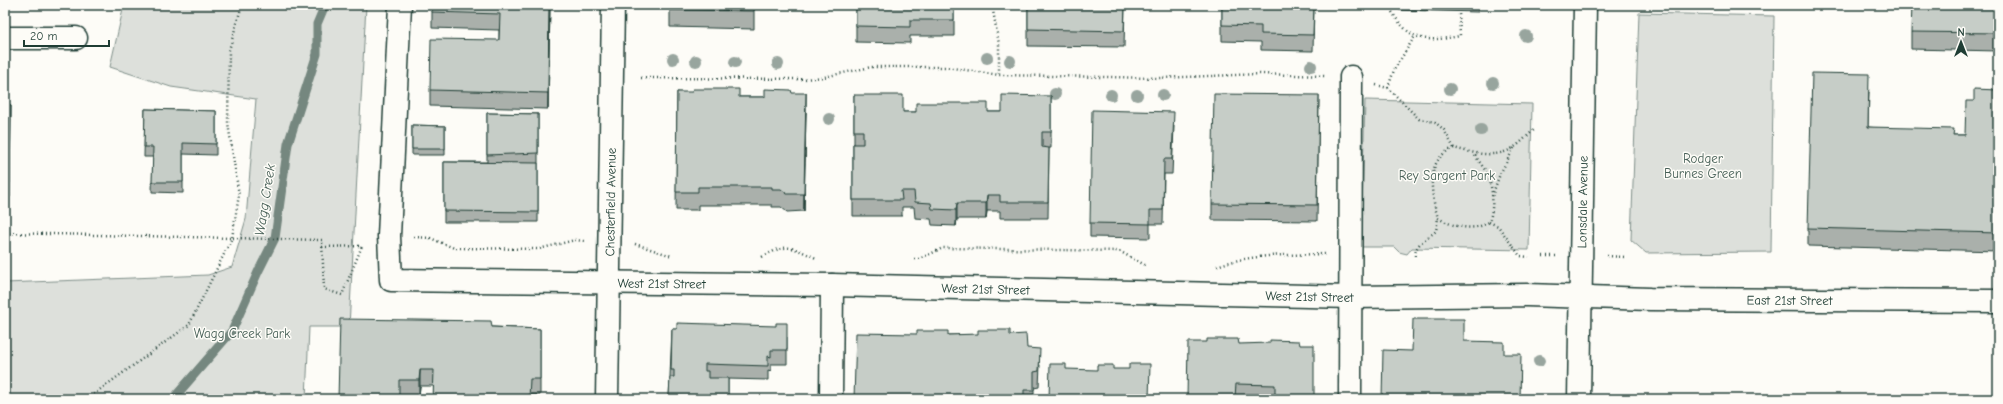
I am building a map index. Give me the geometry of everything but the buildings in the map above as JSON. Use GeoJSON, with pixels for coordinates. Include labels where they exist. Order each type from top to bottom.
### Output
{"type":"FeatureCollection","features":[{"type":"Feature","properties":{"kind":"street","name":"West 21st Street"},"geometry":{"type":"LineString","coordinates":[[400,5],[389,236],[391,280],[832,285],[1351,297],[1513,295],[1581,297]]}},
{"type":"Feature","properties":{"kind":"street","name":"Chesterfield Avenue"},"geometry":{"type":"LineString","coordinates":[[607,399],[613,5]]}},
{"type":"Feature","properties":{"kind":"street","name":"Lonsdale Avenue"},"geometry":{"type":"LineString","coordinates":[[1579,399],[1585,5]]}},
{"type":"Feature","properties":{"kind":"street"},"geometry":{"type":"LineString","coordinates":[[5,38],[76,38]]}},
{"type":"Feature","properties":{"kind":"street"},"geometry":{"type":"LineString","coordinates":[[1350,399],[1351,77]]}},
{"type":"Feature","properties":{"kind":"street"},"geometry":{"type":"LineString","coordinates":[[831,399],[832,285]]}},
{"type":"Feature","properties":{"kind":"street","name":"East 21st Street"},"geometry":{"type":"LineString","coordinates":[[1581,297],[1998,302]]}},
{"type":"Feature","properties":{"kind":"path"},"geometry":{"type":"LineString","coordinates":[[87,399],[189,325],[232,238],[239,195],[228,123],[229,50],[242,5]]}},
{"type":"Feature","properties":{"kind":"path"},"geometry":{"type":"LineString","coordinates":[[992,5],[1000,44],[999,75]]}},
{"type":"Feature","properties":{"kind":"path"},"geometry":{"type":"LineString","coordinates":[[1388,5],[1404,29],[1415,36],[1434,41],[1460,36],[1459,12]]}},
{"type":"Feature","properties":{"kind":"path"},"geometry":{"type":"LineString","coordinates":[[1388,88],[1394,70],[1415,36]]}},
{"type":"Feature","properties":{"kind":"path"},"geometry":{"type":"LineString","coordinates":[[641,78],[804,79],[824,77],[871,67],[946,67],[999,75],[1159,78],[1260,74],[1351,77],[1388,88],[1419,120],[1435,122],[1444,130],[1454,148]]}},
{"type":"Feature","properties":{"kind":"path"},"geometry":{"type":"LineString","coordinates":[[1415,256],[1415,250],[1420,243],[1436,231],[1438,218],[1432,197],[1431,179],[1435,166],[1440,157],[1446,151],[1454,148],[1474,154],[1495,154],[1516,145],[1535,129]]}},
{"type":"Feature","properties":{"kind":"path"},"geometry":{"type":"LineString","coordinates":[[1492,196],[1500,174],[1516,145]]}},
{"type":"Feature","properties":{"kind":"path"},"geometry":{"type":"LineString","coordinates":[[1438,218],[1449,224],[1464,227],[1481,226],[1489,222],[1491,216],[1492,196],[1489,179],[1484,167],[1474,154]]}},
{"type":"Feature","properties":{"kind":"path"},"geometry":{"type":"LineString","coordinates":[[1489,222],[1498,226],[1520,256],[1529,257]]}},
{"type":"Feature","properties":{"kind":"path"},"geometry":{"type":"LineString","coordinates":[[5,233],[322,240],[322,247],[324,289],[342,295],[362,246],[322,247]]}},
{"type":"Feature","properties":{"kind":"path"},"geometry":{"type":"LineString","coordinates":[[408,237],[430,238],[454,248],[539,249],[575,240],[591,241]]}},
{"type":"Feature","properties":{"kind":"path"},"geometry":{"type":"LineString","coordinates":[[633,244],[673,256]]}},
{"type":"Feature","properties":{"kind":"path"},"geometry":{"type":"LineString","coordinates":[[755,261],[780,248],[791,247],[823,261]]}},
{"type":"Feature","properties":{"kind":"path"},"geometry":{"type":"LineString","coordinates":[[911,259],[919,259],[943,248],[1118,251],[1150,267]]}},
{"type":"Feature","properties":{"kind":"path"},"geometry":{"type":"LineString","coordinates":[[1215,267],[1236,260],[1328,254]]}},
{"type":"Feature","properties":{"kind":"green space","name":"Wagg Creek Park"},"geometry":{"type":"Polygon","coordinates":[[[124,5],[366,5],[349,327],[309,327],[306,399],[5,399],[5,283],[208,275],[232,267],[246,219],[256,99],[171,87],[110,67],[124,5]]]}},
{"type":"Feature","properties":{"kind":"green space","name":"Rodger Burnes Green"},"geometry":{"type":"Polygon","coordinates":[[[1639,13],[1774,16],[1771,252],[1646,253],[1631,240],[1639,13]]]}},
{"type":"Feature","properties":{"kind":"green space","name":"Rey Sargent Park"},"geometry":{"type":"Polygon","coordinates":[[[1365,100],[1532,104],[1529,250],[1412,248],[1407,254],[1399,252],[1394,247],[1361,247],[1365,100]]]}},
{"type":"Feature","properties":{"kind":"waterway","name":"Wagg Creek"},"geometry":{"type":"LineString","coordinates":[[173,399],[232,331],[275,238],[288,144],[317,54],[317,24],[325,5]]}}]}
